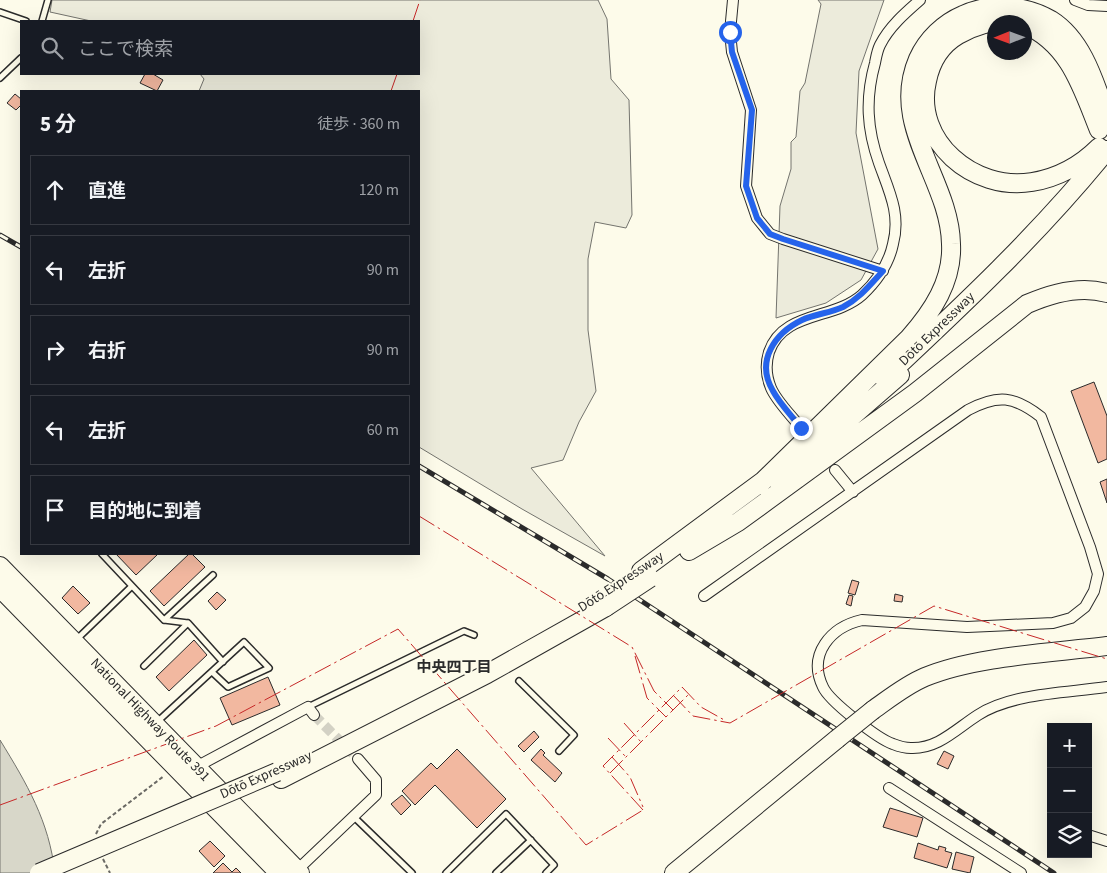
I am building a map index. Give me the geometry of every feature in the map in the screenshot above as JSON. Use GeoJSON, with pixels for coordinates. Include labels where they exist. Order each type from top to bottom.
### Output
{"type":"FeatureCollection","features":[{"type":"Feature","properties":{"kind":"highway"},"geometry":{"type":"LineString","coordinates":[[759,485],[909,338],[925,320],[944,287],[950,268],[952,244],[948,219],[916,138],[911,113],[910,91],[914,68],[933,36],[946,24],[978,9],[1010,7],[1043,16],[1059,26],[1074,43],[1092,76],[1104,129],[1088,158],[1069,170],[1030,182],[990,179],[971,171],[942,149],[932,132],[926,113],[924,94],[928,73],[937,54],[950,40],[987,23]]}},
{"type":"Feature","properties":{"kind":"highway"},"geometry":{"type":"LineString","coordinates":[[1032,28],[1049,38],[1062,51],[1104,129]]}},
{"type":"Feature","properties":{"kind":"highway","name":"Dōtō Expressway"},"geometry":{"type":"LineString","coordinates":[[59,873],[279,775],[487,674],[645,574],[759,485],[833,424],[936,330],[1044,222],[1107,150]]}},
{"type":"Feature","properties":{"kind":"highway","name":"Dōtō Expressway"},"geometry":{"type":"LineString","coordinates":[[645,574],[689,551],[824,443],[942,337],[1038,243],[1107,166]]}},
{"type":"Feature","properties":{"kind":"highway"},"geometry":{"type":"LineString","coordinates":[[689,551],[738,522],[915,393],[1002,321],[1027,304],[1046,295],[1065,292],[1083,290],[1107,293]]}},
{"type":"Feature","properties":{"kind":"highway","name":"National Highway Route 391"},"geometry":{"type":"LineString","coordinates":[[0,566],[74,642],[148,730],[196,767],[297,872]]}},
{"type":"Feature","properties":{"kind":"highway"},"geometry":{"type":"LineString","coordinates":[[0,588],[148,730],[279,873]]}},
{"type":"Feature","properties":{"kind":"highway"},"geometry":{"type":"LineString","coordinates":[[684,873],[906,686],[943,671],[967,664],[1107,646]]}},
{"type":"Feature","properties":{"kind":"highway"},"geometry":{"type":"LineString","coordinates":[[875,712],[928,684],[968,672],[1107,653]]}},
{"type":"Feature","properties":{"kind":"highway"},"geometry":{"type":"LineString","coordinates":[[674,873],[840,741]]}},
{"type":"Feature","properties":{"kind":"highway","name":"Dōtō Expressway"},"geometry":{"type":"LineString","coordinates":[[39,873],[279,775]]}},
{"type":"Feature","properties":{"kind":"street"},"geometry":{"type":"LineString","coordinates":[[733,0],[730,32],[732,52],[752,110],[746,186],[757,218],[770,234],[883,271]]}},
{"type":"Feature","properties":{"kind":"street"},"geometry":{"type":"LineString","coordinates":[[801,428],[772,390],[766,371],[771,346],[783,330],[804,319],[841,308],[862,295],[883,271],[893,244],[896,221],[895,208],[870,135],[867,104],[880,46],[899,18],[920,0]]}},
{"type":"Feature","properties":{"kind":"street"},"geometry":{"type":"LineString","coordinates":[[1075,0],[1088,6],[1107,6]]}},
{"type":"Feature","properties":{"kind":"street"},"geometry":{"type":"LineString","coordinates":[[704,596],[968,410],[985,401],[998,399],[1013,401],[1028,407],[1041,418],[1090,547],[1098,574],[1094,591],[1085,607],[1071,618],[1053,623],[967,628],[862,620],[851,622],[829,636],[821,650],[818,666],[823,688],[830,698],[892,744],[921,748],[936,744],[979,714],[1008,701],[1107,687]]}},
{"type":"Feature","properties":{"kind":"street"},"geometry":{"type":"LineString","coordinates":[[835,470],[852,492]]}},
{"type":"Feature","properties":{"kind":"street"},"geometry":{"type":"LineString","coordinates":[[196,767],[311,711]]}},
{"type":"Feature","properties":{"kind":"street"},"geometry":{"type":"LineString","coordinates":[[297,872],[376,794],[376,780],[358,759]]}},
{"type":"Feature","properties":{"kind":"street"},"geometry":{"type":"LineString","coordinates":[[889,788],[1021,873]]}},
{"type":"Feature","properties":{"kind":"street"},"geometry":{"type":"LineString","coordinates":[[1092,836],[1107,841]]}},
{"type":"Feature","properties":{"kind":"lane"},"geometry":{"type":"LineString","coordinates":[[42,20],[48,0]]}},
{"type":"Feature","properties":{"kind":"lane"},"geometry":{"type":"LineString","coordinates":[[0,12],[23,20]]}},
{"type":"Feature","properties":{"kind":"lane"},"geometry":{"type":"LineString","coordinates":[[0,78],[20,59]]}},
{"type":"Feature","properties":{"kind":"lane"},"geometry":{"type":"LineString","coordinates":[[103,555],[164,620],[188,623],[223,662]]}},
{"type":"Feature","properties":{"kind":"lane"},"geometry":{"type":"LineString","coordinates":[[164,620],[213,575]]}},
{"type":"Feature","properties":{"kind":"lane"},"geometry":{"type":"LineString","coordinates":[[74,642],[132,586]]}},
{"type":"Feature","properties":{"kind":"lane"},"geometry":{"type":"LineString","coordinates":[[144,666],[188,623]]}},
{"type":"Feature","properties":{"kind":"lane"},"geometry":{"type":"LineString","coordinates":[[311,711],[464,630],[474,635]]}},
{"type":"Feature","properties":{"kind":"lane"},"geometry":{"type":"LineString","coordinates":[[148,730],[244,642],[269,668],[228,687],[212,672]]}},
{"type":"Feature","properties":{"kind":"lane"},"geometry":{"type":"LineString","coordinates":[[519,680],[574,735],[559,751]]}},
{"type":"Feature","properties":{"kind":"lane"},"geometry":{"type":"LineString","coordinates":[[446,873],[506,814],[554,864],[546,873]]}},
{"type":"Feature","properties":{"kind":"lane"},"geometry":{"type":"LineString","coordinates":[[353,816],[412,873]]}},
{"type":"Feature","properties":{"kind":"lane"},"geometry":{"type":"LineString","coordinates":[[496,873],[531,840]]}},
{"type":"Feature","properties":{"kind":"path"},"geometry":{"type":"LineString","coordinates":[[95,838],[101,824],[165,775]]}},
{"type":"Feature","properties":{"kind":"path"},"geometry":{"type":"LineString","coordinates":[[103,858],[110,873]]}},
{"type":"Feature","properties":{"kind":"shaded area"},"geometry":{"type":"Polygon","coordinates":[[[52,0],[598,0],[607,19],[611,79],[629,100],[632,215],[626,228],[595,222],[588,259],[588,330],[596,391],[579,422],[563,460],[531,468],[605,556],[420,448],[420,90],[199,90],[204,79],[201,75],[420,75],[420,20],[86,20],[50,12],[52,0]]]}},
{"type":"Feature","properties":{"kind":"shaded area"},"geometry":{"type":"Polygon","coordinates":[[[818,0],[884,0],[859,71],[856,133],[878,249],[861,280],[826,303],[776,318],[780,206],[791,169],[791,142],[796,137],[800,91],[805,83],[821,4],[818,0]]]}},
{"type":"Feature","properties":{"kind":"shaded area"},"geometry":{"type":"Polygon","coordinates":[[[0,740],[28,788],[42,820],[48,836],[55,873],[0,873],[0,740]]]}},
{"type":"Feature","properties":{"kind":"building"},"geometry":{"type":"Polygon","coordinates":[[[144,75],[155,75],[163,80],[158,90],[140,83],[144,75]]]}},
{"type":"Feature","properties":{"kind":"building"},"geometry":{"type":"Polygon","coordinates":[[[15,94],[20,98],[20,106],[16,110],[7,103],[15,94]]]}},
{"type":"Feature","properties":{"kind":"building"},"geometry":{"type":"Polygon","coordinates":[[[1094,382],[1107,416],[1107,459],[1098,463],[1071,391],[1094,382]]]}},
{"type":"Feature","properties":{"kind":"building"},"geometry":{"type":"Polygon","coordinates":[[[1107,479],[1107,503],[1100,482],[1107,479]]]}},
{"type":"Feature","properties":{"kind":"building"},"geometry":{"type":"Polygon","coordinates":[[[117,555],[157,555],[136,575],[117,555]]]}},
{"type":"Feature","properties":{"kind":"building"},"geometry":{"type":"Polygon","coordinates":[[[188,555],[193,555],[205,567],[164,606],[150,591],[188,555]]]}},
{"type":"Feature","properties":{"kind":"building"},"geometry":{"type":"Polygon","coordinates":[[[852,580],[859,582],[855,595],[848,593],[852,580]]]}},
{"type":"Feature","properties":{"kind":"building"},"geometry":{"type":"Polygon","coordinates":[[[73,586],[90,603],[78,614],[62,598],[73,586]]]}},
{"type":"Feature","properties":{"kind":"building"},"geometry":{"type":"Polygon","coordinates":[[[217,592],[226,600],[216,610],[208,601],[217,592]]]}},
{"type":"Feature","properties":{"kind":"building"},"geometry":{"type":"Polygon","coordinates":[[[895,594],[903,596],[902,602],[894,601],[895,594]]]}},
{"type":"Feature","properties":{"kind":"building"},"geometry":{"type":"Polygon","coordinates":[[[849,595],[853,596],[851,606],[846,604],[849,595]]]}},
{"type":"Feature","properties":{"kind":"building"},"geometry":{"type":"Polygon","coordinates":[[[194,640],[207,655],[169,691],[156,677],[194,640]]]}},
{"type":"Feature","properties":{"kind":"building"},"geometry":{"type":"Polygon","coordinates":[[[268,677],[280,705],[232,725],[220,698],[268,677]]]}},
{"type":"Feature","properties":{"kind":"building"},"geometry":{"type":"Polygon","coordinates":[[[534,731],[539,737],[524,752],[518,746],[534,731]]]}},
{"type":"Feature","properties":{"kind":"building"},"geometry":{"type":"Polygon","coordinates":[[[457,749],[506,799],[477,828],[435,785],[415,805],[402,791],[431,763],[437,769],[457,749]]]}},
{"type":"Feature","properties":{"kind":"building"},"geometry":{"type":"Polygon","coordinates":[[[541,749],[545,753],[543,755],[562,773],[555,782],[531,760],[541,749]]]}},
{"type":"Feature","properties":{"kind":"building"},"geometry":{"type":"Polygon","coordinates":[[[944,751],[954,756],[948,769],[937,764],[944,751]]]}},
{"type":"Feature","properties":{"kind":"building"},"geometry":{"type":"Polygon","coordinates":[[[402,795],[411,805],[401,815],[391,804],[402,795]]]}},
{"type":"Feature","properties":{"kind":"building"},"geometry":{"type":"Polygon","coordinates":[[[890,808],[923,818],[917,837],[883,827],[890,808]]]}},
{"type":"Feature","properties":{"kind":"building"},"geometry":{"type":"Polygon","coordinates":[[[210,841],[225,856],[214,867],[199,851],[210,841]]]}},
{"type":"Feature","properties":{"kind":"building"},"geometry":{"type":"Polygon","coordinates":[[[918,843],[938,850],[939,846],[946,848],[945,851],[952,853],[947,868],[914,858],[918,843]]]}},
{"type":"Feature","properties":{"kind":"building"},"geometry":{"type":"Polygon","coordinates":[[[956,852],[974,857],[970,873],[952,869],[956,852]]]}},
{"type":"Feature","properties":{"kind":"building"},"geometry":{"type":"Polygon","coordinates":[[[223,863],[232,872],[236,868],[241,873],[213,873],[223,863]]]}},
{"type":"Feature","properties":{"kind":"tunnel"},"geometry":{"type":"LineString","coordinates":[[314,715],[358,759]]}},
{"type":"Feature","properties":{"kind":"railway"},"geometry":{"type":"LineString","coordinates":[[0,235],[20,246]]}},
{"type":"Feature","properties":{"kind":"railway"},"geometry":{"type":"LineString","coordinates":[[420,467],[608,579],[1054,873]]}},
{"type":"Feature","properties":{"kind":"power"},"geometry":{"type":"LineString","coordinates":[[413,20],[420,0]]}},
{"type":"Feature","properties":{"kind":"power"},"geometry":{"type":"LineString","coordinates":[[391,90],[397,75]]}},
{"type":"Feature","properties":{"kind":"power"},"geometry":{"type":"LineString","coordinates":[[420,517],[632,647],[654,691],[673,710]]}},
{"type":"Feature","properties":{"kind":"power"},"geometry":{"type":"LineString","coordinates":[[673,695],[693,716],[730,723],[934,606],[1107,659]]}},
{"type":"Feature","properties":{"kind":"power"},"geometry":{"type":"LineString","coordinates":[[0,805],[216,726],[398,629],[586,845],[643,810]]}},
{"type":"Feature","properties":{"kind":"power"},"geometry":{"type":"LineString","coordinates":[[635,656],[647,698],[666,717]]}},
{"type":"Feature","properties":{"kind":"power"},"geometry":{"type":"LineString","coordinates":[[643,810],[603,766],[682,687],[701,707],[726,721]]}},
{"type":"Feature","properties":{"kind":"power"},"geometry":{"type":"LineString","coordinates":[[610,773],[689,694]]}},
{"type":"Feature","properties":{"kind":"power"},"geometry":{"type":"LineString","coordinates":[[624,723],[641,742]]}},
{"type":"Feature","properties":{"kind":"power"},"geometry":{"type":"LineString","coordinates":[[608,738],[626,757]]}},
{"type":"Feature","properties":{"kind":"power"},"geometry":{"type":"LineString","coordinates":[[612,757],[630,777],[643,807]]}},
{"type":"Feature","properties":{"kind":"district","name":"中央四丁目"},"geometry":{"type":"Point","coordinates":[454,667]}},
{"type":"Feature","properties":{"kind":"route"},"geometry":{"type":"LineString","coordinates":[[730,32],[732,52],[752,110],[746,186],[757,218],[770,234],[883,271],[862,295],[841,308],[804,319],[783,330],[771,346],[766,371],[772,390],[801,428]]}}]}
